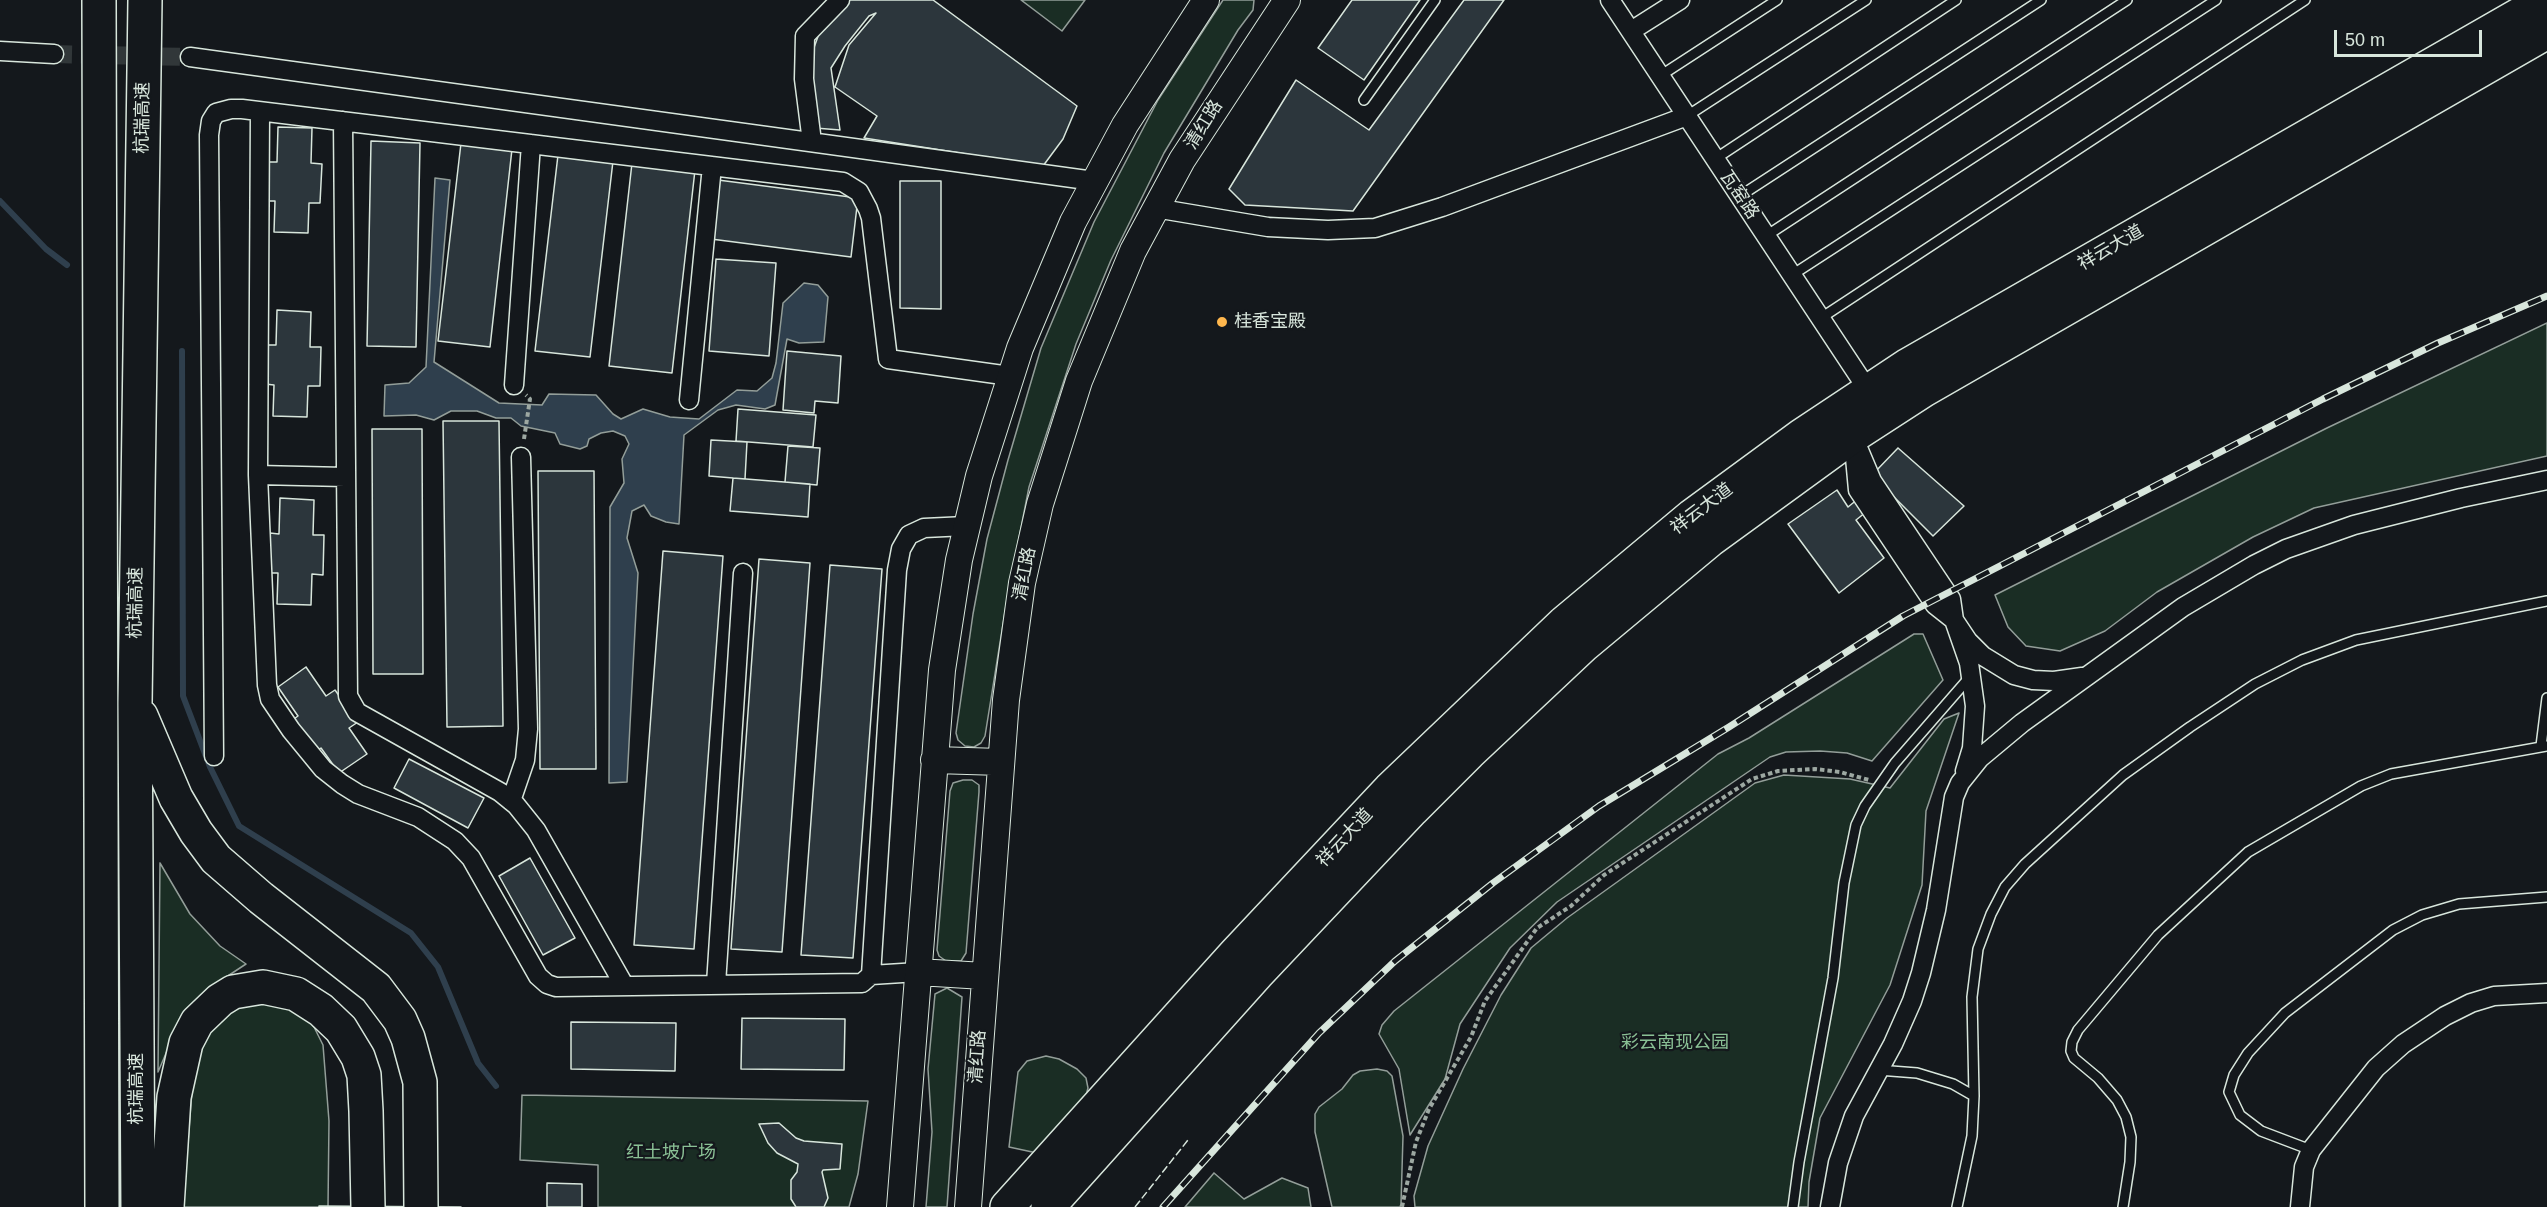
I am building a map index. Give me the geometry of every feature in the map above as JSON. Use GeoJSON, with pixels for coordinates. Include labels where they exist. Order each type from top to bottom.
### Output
{"type":"FeatureCollection","features":[{"type":"Feature","properties":{"kind":"highway","name":"杭瑞高速"},"geometry":{"type":"LineString","coordinates":[[99,0],[102,1207]]}},
{"type":"Feature","properties":{"kind":"highway","name":"杭瑞高速"},"geometry":{"type":"LineString","coordinates":[[138,1207],[135,703],[145,0]]}},
{"type":"Feature","properties":{"kind":"highway","name":"祥云大道"},"geometry":{"type":"LineString","coordinates":[[1007,1207],[1235,954],[1449,731],[1564,623],[1640,557],[1749,473],[1868,390],[2014,303],[2545,0]]}},
{"type":"Feature","properties":{"kind":"highway","name":"祥云大道"},"geometry":{"type":"LineString","coordinates":[[1048,1207],[1257,975],[1469,753],[1584,645],[1659,580],[1767,497],[1853,436],[1924,390],[2547,32]]}},
{"type":"Feature","properties":{"kind":"highway"},"geometry":{"type":"LineString","coordinates":[[1853,436],[1868,390]]}},
{"type":"Feature","properties":{"kind":"highway"},"geometry":{"type":"LineString","coordinates":[[135,703],[176,798],[196,832],[216,859],[261,898],[376,988],[400,1020],[408,1038],[420,1082],[421,1207]]}},
{"type":"Feature","properties":{"kind":"highway"},"geometry":{"type":"LineString","coordinates":[[166,1207],[174,1096],[186,1043],[197,1022],[220,1000],[233,992],[263,987],[296,994],[321,1010],[341,1029],[358,1057],[364,1075],[368,1207]]}},
{"type":"Feature","properties":{"kind":"main road"},"geometry":{"type":"LineString","coordinates":[[899,1200],[934,760],[950,612],[966,526],[991,433],[1010,375],[1050,273],[1094,181],[1154,78],[1206,0]]}},
{"type":"Feature","properties":{"kind":"main road","name":"清红路"},"geometry":{"type":"LineString","coordinates":[[968,1207],[1001,762],[1016,620],[1030,544],[1064,423],[1094,340],[1129,261],[1155,208],[1216,106],[1287,0]]}},
{"type":"Feature","properties":{"kind":"main road"},"geometry":{"type":"LineString","coordinates":[[934,760],[1001,762]]}},
{"type":"Feature","properties":{"kind":"main road"},"geometry":{"type":"LineString","coordinates":[[918,972],[984,976]]}},
{"type":"Feature","properties":{"kind":"street"},"geometry":{"type":"LineString","coordinates":[[812,142],[804,79],[805,36],[840,0]]}},
{"type":"Feature","properties":{"kind":"street","name":"瓦窑路"},"geometry":{"type":"LineString","coordinates":[[1610,0],[1868,390]]}},
{"type":"Feature","properties":{"kind":"street"},"geometry":{"type":"LineString","coordinates":[[1630,31],[1680,0]]}},
{"type":"Feature","properties":{"kind":"street"},"geometry":{"type":"LineString","coordinates":[[0,51],[54,54]]}},
{"type":"Feature","properties":{"kind":"street"},"geometry":{"type":"LineString","coordinates":[[190,57],[1094,181]]}},
{"type":"Feature","properties":{"kind":"street"},"geometry":{"type":"LineString","coordinates":[[213,756],[209,135],[216,113],[231,109],[260,112],[843,182],[852,186],[863,199],[871,218],[888,360],[1010,375]]}},
{"type":"Feature","properties":{"kind":"street"},"geometry":{"type":"LineString","coordinates":[[260,112],[258,475],[267,686],[270,699],[291,730],[323,769],[342,784],[358,794],[418,817],[455,841],[471,858],[538,976],[547,984],[556,987],[862,983],[871,975],[918,972]]}},
{"type":"Feature","properties":{"kind":"street"},"geometry":{"type":"LineString","coordinates":[[1155,208],[1212,219],[1278,227],[1328,230],[1375,228],[1442,207],[1687,116]]}},
{"type":"Feature","properties":{"kind":"street"},"geometry":{"type":"LineString","coordinates":[[343,122],[346,675],[348,696],[357,712],[500,792],[511,801],[536,830],[624,985]]}},
{"type":"Feature","properties":{"kind":"street"},"geometry":{"type":"LineString","coordinates":[[514,385],[531,144]]}},
{"type":"Feature","properties":{"kind":"street"},"geometry":{"type":"LineString","coordinates":[[689,400],[712,166]]}},
{"type":"Feature","properties":{"kind":"street"},"geometry":{"type":"LineString","coordinates":[[1830,1207],[1846,1135],[1863,1096],[1903,1024],[1921,973],[1936,910],[1949,819],[1972,748],[1975,727],[1972,675],[1954,620],[1950,599],[1872,481],[1853,436]]}},
{"type":"Feature","properties":{"kind":"street"},"geometry":{"type":"LineString","coordinates":[[511,801],[525,760],[528,729],[521,457]]}},
{"type":"Feature","properties":{"kind":"street"},"geometry":{"type":"LineString","coordinates":[[258,475],[345,477]]}},
{"type":"Feature","properties":{"kind":"street"},"geometry":{"type":"LineString","coordinates":[[1960,783],[1994,745],[2087,675],[2192,601],[2286,549],[2354,525],[2461,498],[2547,480]]}},
{"type":"Feature","properties":{"kind":"street"},"geometry":{"type":"LineString","coordinates":[[871,975],[897,570],[901,549],[909,535],[924,528],[966,526]]}},
{"type":"Feature","properties":{"kind":"street"},"geometry":{"type":"LineString","coordinates":[[716,984],[743,573]]}},
{"type":"Feature","properties":{"kind":"street"},"geometry":{"type":"LineString","coordinates":[[1954,620],[1968,641],[1983,656],[2014,675],[2033,680],[2055,681],[2087,675]]}},
{"type":"Feature","properties":{"kind":"street"},"geometry":{"type":"LineString","coordinates":[[2300,1207],[2304,1167],[2311,1150],[2376,1068],[2403,1044],[2445,1016],[2471,1003],[2494,996],[2547,993]]}},
{"type":"Feature","properties":{"kind":"lane"},"geometry":{"type":"LineString","coordinates":[[1364,100],[1435,0]]}},
{"type":"Feature","properties":{"kind":"lane"},"geometry":{"type":"LineString","coordinates":[[1660,76],[1777,0]]}},
{"type":"Feature","properties":{"kind":"lane"},"geometry":{"type":"LineString","coordinates":[[1687,116],[1866,0]]}},
{"type":"Feature","properties":{"kind":"lane"},"geometry":{"type":"LineString","coordinates":[[1715,159],[1956,0]]}},
{"type":"Feature","properties":{"kind":"lane"},"geometry":{"type":"LineString","coordinates":[[1740,196],[2041,0]]}},
{"type":"Feature","properties":{"kind":"lane"},"geometry":{"type":"LineString","coordinates":[[1766,236],[2127,0]]}},
{"type":"Feature","properties":{"kind":"lane"},"geometry":{"type":"LineString","coordinates":[[1792,275],[2216,0]]}},
{"type":"Feature","properties":{"kind":"lane"},"geometry":{"type":"LineString","coordinates":[[1821,318],[2305,0]]}},
{"type":"Feature","properties":{"kind":"lane"},"geometry":{"type":"LineString","coordinates":[[1958,1207],[1960,1187],[1972,1136],[1974,1096],[1972,997],[1978,949],[1991,914],[2005,887],[2025,864],[2123,776],[2208,714],[2255,684],[2302,660],[2356,640],[2547,600]]}},
{"type":"Feature","properties":{"kind":"lane"},"geometry":{"type":"LineString","coordinates":[[1793,1207],[1799,1162],[1833,978],[1850,849],[1856,825],[1865,806],[1881,783],[1927,725],[1972,675]]}},
{"type":"Feature","properties":{"kind":"lane"},"geometry":{"type":"LineString","coordinates":[[2123,1207],[2130,1162],[2131,1137],[2126,1117],[2117,1100],[2098,1078],[2080,1064],[2071,1051],[2078,1030],[2158,934],[2248,852],[2361,786],[2391,774],[2544,746],[2547,698]]}},
{"type":"Feature","properties":{"kind":"lane"},"geometry":{"type":"LineString","coordinates":[[2311,1150],[2261,1131],[2240,1115],[2229,1092],[2234,1076],[2248,1053],[2285,1013],[2393,930],[2422,915],[2459,904],[2547,897]]}},
{"type":"Feature","properties":{"kind":"lane"},"geometry":{"type":"LineString","coordinates":[[1878,1070],[1917,1073],[1953,1084],[1974,1096]]}},
{"type":"Feature","properties":{"kind":"path"},"geometry":{"type":"LineString","coordinates":[[525,431],[530,399]]}},
{"type":"Feature","properties":{"kind":"path"},"geometry":{"type":"LineString","coordinates":[[1402,1207],[1416,1142],[1429,1109],[1470,1038],[1485,1001],[1537,928],[1571,906],[1604,875],[1752,779],[1778,771],[1815,769],[1840,772],[1881,783]]}},
{"type":"Feature","properties":{"kind":"green space"},"geometry":{"type":"Polygon","coordinates":[[[1021,0],[1085,0],[1062,31],[1021,0]]]}},
{"type":"Feature","properties":{"kind":"green space"},"geometry":{"type":"Polygon","coordinates":[[[1223,0],[1254,0],[1253,10],[1238,30],[1164,153],[1111,260],[1076,344],[1029,487],[1007,599],[985,736],[981,743],[974,747],[965,746],[958,740],[956,733],[973,614],[987,539],[1041,348],[1094,222],[1158,100],[1223,0]]]}},
{"type":"Feature","properties":{"kind":"green space"},"geometry":{"type":"Polygon","coordinates":[[[2547,323],[2547,456],[2314,508],[2253,537],[2157,592],[2105,631],[2060,651],[2026,646],[2008,627],[1995,595],[2327,428],[2547,323]]]}},
{"type":"Feature","properties":{"kind":"green space"},"geometry":{"type":"Polygon","coordinates":[[[1914,634],[1923,634],[1943,680],[1872,761],[1847,753],[1820,751],[1786,752],[1770,757],[1557,902],[1510,948],[1460,1024],[1445,1079],[1410,1135],[1399,1069],[1379,1034],[1382,1025],[1394,1011],[1718,754],[1749,738],[1914,634]]]}},
{"type":"Feature","properties":{"kind":"green space","name":"彩云南现公园"},"geometry":{"type":"Polygon","coordinates":[[[1959,713],[1926,811],[1922,885],[1890,985],[1820,1118],[1809,1182],[1808,1207],[1415,1207],[1414,1196],[1428,1146],[1463,1069],[1501,995],[1531,948],[1567,918],[1755,783],[1784,775],[1850,779],[1890,788],[1944,719],[1959,713]]]}},
{"type":"Feature","properties":{"kind":"green space"},"geometry":{"type":"Polygon","coordinates":[[[972,780],[979,785],[966,953],[961,961],[946,961],[939,956],[937,950],[950,791],[953,783],[972,780]]]}},
{"type":"Feature","properties":{"kind":"green space"},"geometry":{"type":"Polygon","coordinates":[[[160,863],[190,914],[220,946],[246,964],[211,987],[176,1030],[158,1072],[160,863]]]}},
{"type":"Feature","properties":{"kind":"green space"},"geometry":{"type":"Polygon","coordinates":[[[947,988],[962,997],[947,1207],[926,1207],[932,1132],[928,1069],[935,994],[947,988]]]}},
{"type":"Feature","properties":{"kind":"green space"},"geometry":{"type":"Polygon","coordinates":[[[248,996],[300,1008],[314,1027],[323,1045],[329,1121],[328,1207],[183,1207],[194,1065],[206,1034],[248,996]]]}},
{"type":"Feature","properties":{"kind":"green space"},"geometry":{"type":"Polygon","coordinates":[[[1046,1056],[1059,1059],[1077,1069],[1086,1078],[1088,1088],[1085,1099],[1037,1153],[1009,1147],[1018,1072],[1027,1061],[1046,1056]]]}},
{"type":"Feature","properties":{"kind":"green space"},"geometry":{"type":"Polygon","coordinates":[[[1377,1069],[1387,1071],[1392,1076],[1403,1136],[1401,1204],[1400,1207],[1332,1207],[1315,1132],[1315,1114],[1319,1107],[1342,1089],[1353,1075],[1360,1071],[1377,1069]]]}},
{"type":"Feature","properties":{"kind":"green space","name":"红土坡广场"},"geometry":{"type":"Polygon","coordinates":[[[522,1095],[868,1101],[858,1174],[849,1207],[598,1207],[598,1165],[520,1160],[522,1095]]]}},
{"type":"Feature","properties":{"kind":"green space"},"geometry":{"type":"Polygon","coordinates":[[[1214,1173],[1244,1199],[1282,1178],[1308,1188],[1311,1207],[1185,1207],[1214,1173]]]}},
{"type":"Feature","properties":{"kind":"water"},"geometry":{"type":"Polygon","coordinates":[[[435,178],[450,180],[434,362],[499,403],[542,405],[549,394],[596,395],[613,414],[621,419],[643,409],[670,417],[699,419],[737,390],[757,391],[772,378],[783,303],[804,283],[818,285],[828,297],[824,342],[799,343],[787,339],[775,405],[765,409],[736,405],[718,410],[684,435],[679,524],[651,516],[644,505],[632,511],[627,538],[638,573],[627,782],[609,783],[610,507],[624,483],[622,459],[629,444],[625,436],[613,431],[601,433],[589,439],[587,446],[580,449],[560,444],[555,433],[521,426],[511,418],[496,418],[477,411],[451,411],[434,420],[416,415],[384,416],[385,385],[409,383],[426,367],[435,178]]]}},
{"type":"Feature","properties":{"kind":"building"},"geometry":{"type":"Polygon","coordinates":[[[849,0],[933,0],[1077,106],[1063,139],[1043,166],[864,138],[877,116],[835,87],[849,45],[876,13],[869,16],[831,68],[840,130],[815,128],[811,56],[821,28],[849,0]]]}},
{"type":"Feature","properties":{"kind":"building"},"geometry":{"type":"Polygon","coordinates":[[[1352,0],[1420,0],[1364,80],[1318,48],[1352,0]]]}},
{"type":"Feature","properties":{"kind":"building"},"geometry":{"type":"Polygon","coordinates":[[[1464,0],[1504,0],[1353,211],[1245,205],[1229,189],[1296,80],[1369,130],[1464,0]]]}},
{"type":"Feature","properties":{"kind":"building"},"geometry":{"type":"Polygon","coordinates":[[[278,127],[312,128],[311,163],[322,164],[320,203],[309,203],[308,233],[274,232],[275,201],[266,201],[268,162],[277,162],[278,127]]]}},
{"type":"Feature","properties":{"kind":"building"},"geometry":{"type":"Polygon","coordinates":[[[371,141],[420,143],[416,347],[367,346],[371,141]]]}},
{"type":"Feature","properties":{"kind":"building"},"geometry":{"type":"Polygon","coordinates":[[[461,143],[512,149],[490,347],[438,341],[461,143]]]}},
{"type":"Feature","properties":{"kind":"building"},"geometry":{"type":"Polygon","coordinates":[[[558,155],[613,161],[590,357],[535,351],[558,155]]]}},
{"type":"Feature","properties":{"kind":"building"},"geometry":{"type":"Polygon","coordinates":[[[632,163],[695,170],[672,373],[609,366],[632,163]]]}},
{"type":"Feature","properties":{"kind":"building"},"geometry":{"type":"Polygon","coordinates":[[[718,180],[858,198],[851,257],[711,239],[718,180]]]}},
{"type":"Feature","properties":{"kind":"building"},"geometry":{"type":"Polygon","coordinates":[[[900,181],[941,181],[941,309],[900,308],[900,181]]]}},
{"type":"Feature","properties":{"kind":"building"},"geometry":{"type":"Polygon","coordinates":[[[716,259],[776,263],[769,356],[709,351],[716,259]]]}},
{"type":"Feature","properties":{"kind":"building"},"geometry":{"type":"Polygon","coordinates":[[[277,310],[311,312],[310,347],[321,347],[320,386],[308,386],[307,417],[273,416],[274,385],[265,384],[267,345],[276,345],[277,310]]]}},
{"type":"Feature","properties":{"kind":"building"},"geometry":{"type":"Polygon","coordinates":[[[787,351],[841,356],[838,403],[815,401],[814,413],[783,410],[787,351]]]}},
{"type":"Feature","properties":{"kind":"building"},"geometry":{"type":"Polygon","coordinates":[[[738,409],[816,415],[813,447],[736,441],[738,409]]]}},
{"type":"Feature","properties":{"kind":"building"},"geometry":{"type":"Polygon","coordinates":[[[443,421],[499,421],[503,726],[447,727],[443,421]]]}},
{"type":"Feature","properties":{"kind":"building"},"geometry":{"type":"Polygon","coordinates":[[[372,429],[422,429],[423,674],[373,674],[372,429]]]}},
{"type":"Feature","properties":{"kind":"building"},"geometry":{"type":"Polygon","coordinates":[[[711,440],[747,442],[745,479],[709,476],[711,440]]]}},
{"type":"Feature","properties":{"kind":"building"},"geometry":{"type":"Polygon","coordinates":[[[788,446],[820,448],[817,485],[785,482],[788,446]]]}},
{"type":"Feature","properties":{"kind":"building"},"geometry":{"type":"Polygon","coordinates":[[[1898,448],[1964,506],[1933,536],[1890,493],[1856,520],[1884,558],[1839,593],[1788,524],[1837,490],[1848,507],[1879,482],[1874,473],[1898,448]]]}},
{"type":"Feature","properties":{"kind":"building"},"geometry":{"type":"Polygon","coordinates":[[[538,471],[594,471],[596,769],[540,769],[538,471]]]}},
{"type":"Feature","properties":{"kind":"building"},"geometry":{"type":"Polygon","coordinates":[[[733,478],[810,484],[808,517],[730,511],[733,478]]]}},
{"type":"Feature","properties":{"kind":"building"},"geometry":{"type":"Polygon","coordinates":[[[280,498],[314,500],[313,535],[324,535],[323,575],[312,574],[311,605],[277,604],[278,573],[268,573],[270,533],[279,534],[280,498]]]}},
{"type":"Feature","properties":{"kind":"building"},"geometry":{"type":"Polygon","coordinates":[[[663,551],[723,556],[694,949],[634,945],[663,551]]]}},
{"type":"Feature","properties":{"kind":"building"},"geometry":{"type":"Polygon","coordinates":[[[759,559],[810,563],[782,952],[731,949],[759,559]]]}},
{"type":"Feature","properties":{"kind":"building"},"geometry":{"type":"Polygon","coordinates":[[[830,565],[882,569],[853,958],[801,955],[830,565]]]}},
{"type":"Feature","properties":{"kind":"building"},"geometry":{"type":"Polygon","coordinates":[[[306,667],[326,696],[335,690],[358,722],[349,728],[367,754],[339,773],[321,748],[314,753],[291,721],[298,716],[278,687],[306,667]]]}},
{"type":"Feature","properties":{"kind":"building"},"geometry":{"type":"Polygon","coordinates":[[[409,759],[484,798],[468,828],[394,788],[409,759]]]}},
{"type":"Feature","properties":{"kind":"building"},"geometry":{"type":"Polygon","coordinates":[[[530,858],[575,938],[543,955],[499,876],[530,858]]]}},
{"type":"Feature","properties":{"kind":"building"},"geometry":{"type":"Polygon","coordinates":[[[742,1018],[845,1019],[844,1070],[741,1069],[742,1018]]]}},
{"type":"Feature","properties":{"kind":"building"},"geometry":{"type":"Polygon","coordinates":[[[571,1022],[676,1023],[675,1071],[571,1069],[571,1022]]]}},
{"type":"Feature","properties":{"kind":"building"},"geometry":{"type":"Polygon","coordinates":[[[779,1123],[796,1138],[804,1141],[842,1144],[840,1169],[823,1170],[822,1172],[828,1198],[824,1207],[796,1207],[791,1199],[791,1180],[797,1172],[798,1164],[777,1153],[768,1143],[759,1124],[779,1123]]]}},
{"type":"Feature","properties":{"kind":"building"},"geometry":{"type":"Polygon","coordinates":[[[547,1183],[582,1184],[582,1207],[547,1207],[547,1183]]]}},
{"type":"Feature","properties":{"kind":"building"},"geometry":{"type":"Polygon","coordinates":[[[319,1206],[461,1207],[319,1207],[319,1206]]]}},
{"type":"Feature","properties":{"kind":"waterway"},"geometry":{"type":"LineString","coordinates":[[0,201],[46,249],[67,265]]}},
{"type":"Feature","properties":{"kind":"waterway"},"geometry":{"type":"LineString","coordinates":[[182,351],[183,696],[210,767],[239,826],[411,933],[438,967],[478,1063],[496,1086]]}},
{"type":"Feature","properties":{"kind":"tunnel"},"geometry":{"type":"LineString","coordinates":[[54,54],[190,57]]}},
{"type":"Feature","properties":{"kind":"railway"},"geometry":{"type":"LineString","coordinates":[[1163,1207],[1319,1033],[1395,961],[1493,883],[1599,806],[1729,727],[1903,616],[2323,399],[2438,343],[2547,296]]}},
{"type":"Feature","properties":{"kind":"fence"},"geometry":{"type":"LineString","coordinates":[[1135,1207],[1188,1140]]}},
{"type":"Feature","properties":{"kind":"place","name":"桂香宝殿"},"geometry":{"type":"Point","coordinates":[1222,322]}}]}
